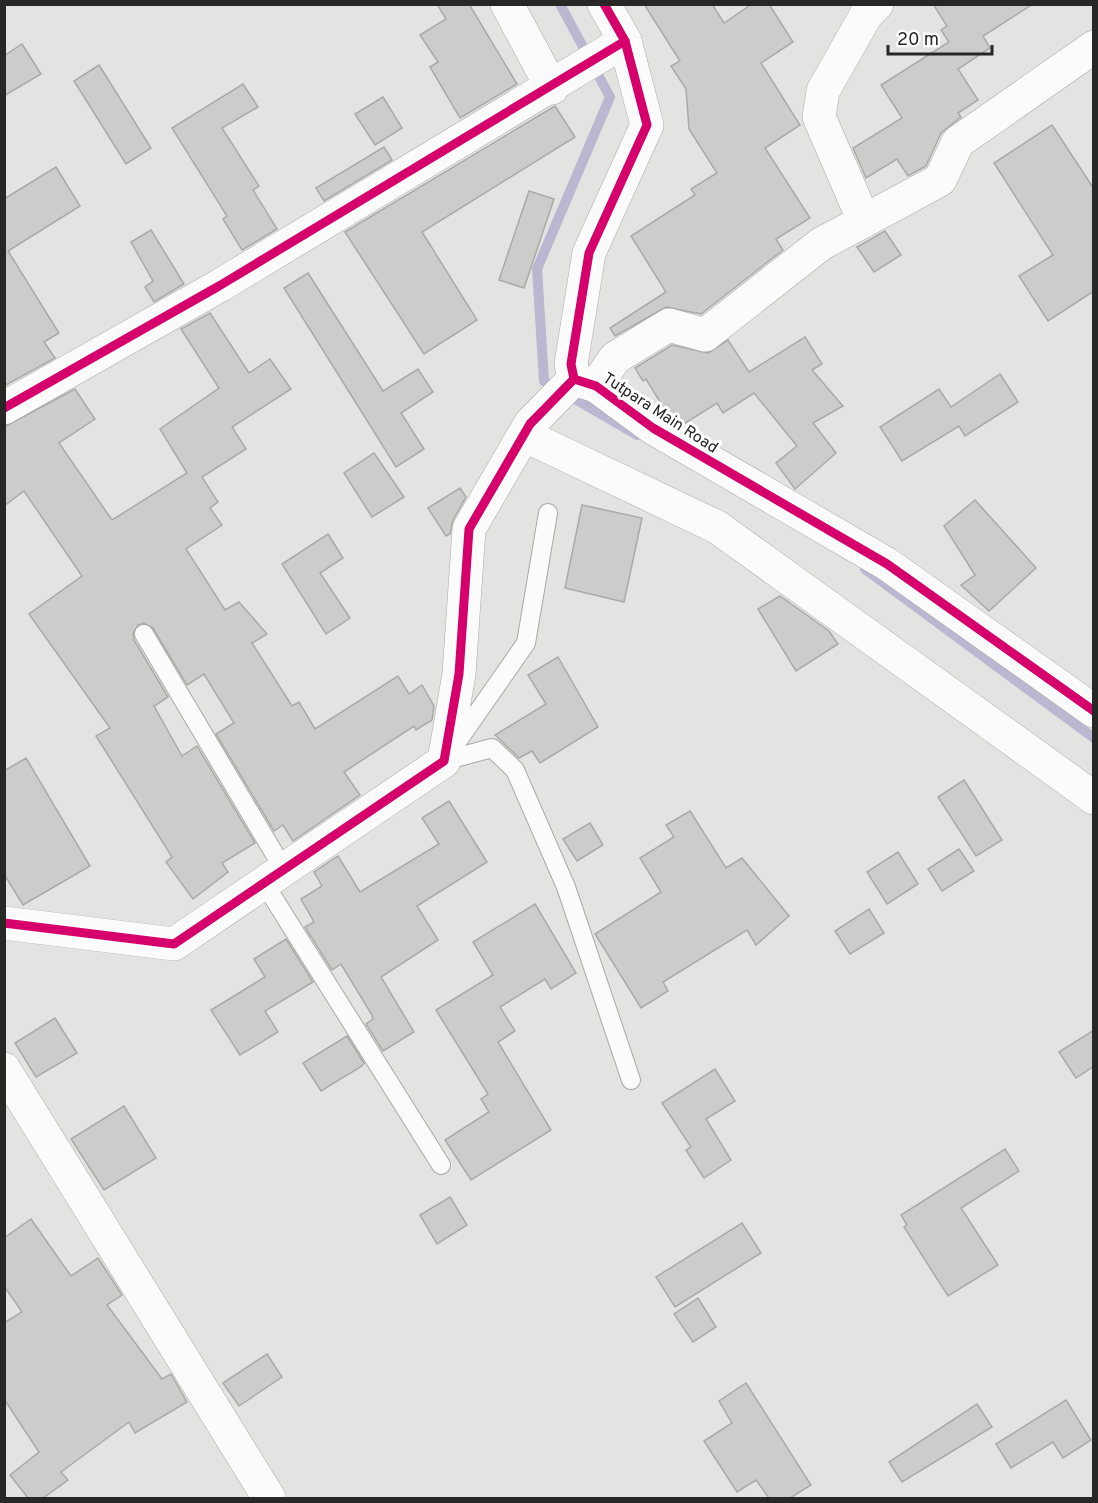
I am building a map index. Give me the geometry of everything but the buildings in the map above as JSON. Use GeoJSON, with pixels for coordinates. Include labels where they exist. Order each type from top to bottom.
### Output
{"type":"FeatureCollection","features":[{"type":"Feature","properties":{"kind":"street"},"geometry":{"type":"LineString","coordinates":[[507,4],[558,84]]}},
{"type":"Feature","properties":{"kind":"street"},"geometry":{"type":"LineString","coordinates":[[585,383],[571,364],[589,253],[647,125],[617,46],[604,4]]}},
{"type":"Feature","properties":{"kind":"street"},"geometry":{"type":"LineString","coordinates":[[864,221],[819,117],[823,91],[866,15],[877,4]]}},
{"type":"Feature","properties":{"kind":"street"},"geometry":{"type":"LineString","coordinates":[[4,408],[219,286],[558,84],[617,46]]}},
{"type":"Feature","properties":{"kind":"street"},"geometry":{"type":"LineString","coordinates":[[4,923],[174,944],[444,760],[459,674],[469,529],[527,429],[615,358],[669,325],[705,335],[821,244],[940,180],[958,142],[1094,47]]}},
{"type":"Feature","properties":{"kind":"street","name":"Tutpara Main Road"},"geometry":{"type":"LineString","coordinates":[[585,383],[653,428],[887,564],[1094,711]]}},
{"type":"Feature","properties":{"kind":"street"},"geometry":{"type":"LineString","coordinates":[[527,429],[717,527],[1094,798]]}},
{"type":"Feature","properties":{"kind":"street"},"geometry":{"type":"LineString","coordinates":[[4,1070],[269,1498]]}},
{"type":"Feature","properties":{"kind":"lane"},"geometry":{"type":"LineString","coordinates":[[444,760],[526,643],[548,513]]}},
{"type":"Feature","properties":{"kind":"lane"},"geometry":{"type":"LineString","coordinates":[[144,634],[274,876],[441,1165]]}},
{"type":"Feature","properties":{"kind":"lane"},"geometry":{"type":"LineString","coordinates":[[444,760],[492,748],[515,770],[566,887],[631,1080]]}},
{"type":"Feature","properties":{"kind":"waterway"},"geometry":{"type":"LineString","coordinates":[[560,4],[610,97],[537,269],[544,381],[637,435]]}},
{"type":"Feature","properties":{"kind":"waterway"},"geometry":{"type":"LineString","coordinates":[[865,569],[1094,738]]}},
{"type":"Feature","properties":{"kind":"cycle path"},"geometry":{"type":"LineString","coordinates":[[604,4],[625,41],[647,125],[589,253],[571,364],[574,379],[596,386],[653,428],[887,564],[1094,711]]}},
{"type":"Feature","properties":{"kind":"cycle path"},"geometry":{"type":"LineString","coordinates":[[4,408],[219,286],[625,41]]}},
{"type":"Feature","properties":{"kind":"cycle path"},"geometry":{"type":"LineString","coordinates":[[4,923],[174,944],[444,761],[459,674],[469,529],[530,424],[574,379]]}}]}
